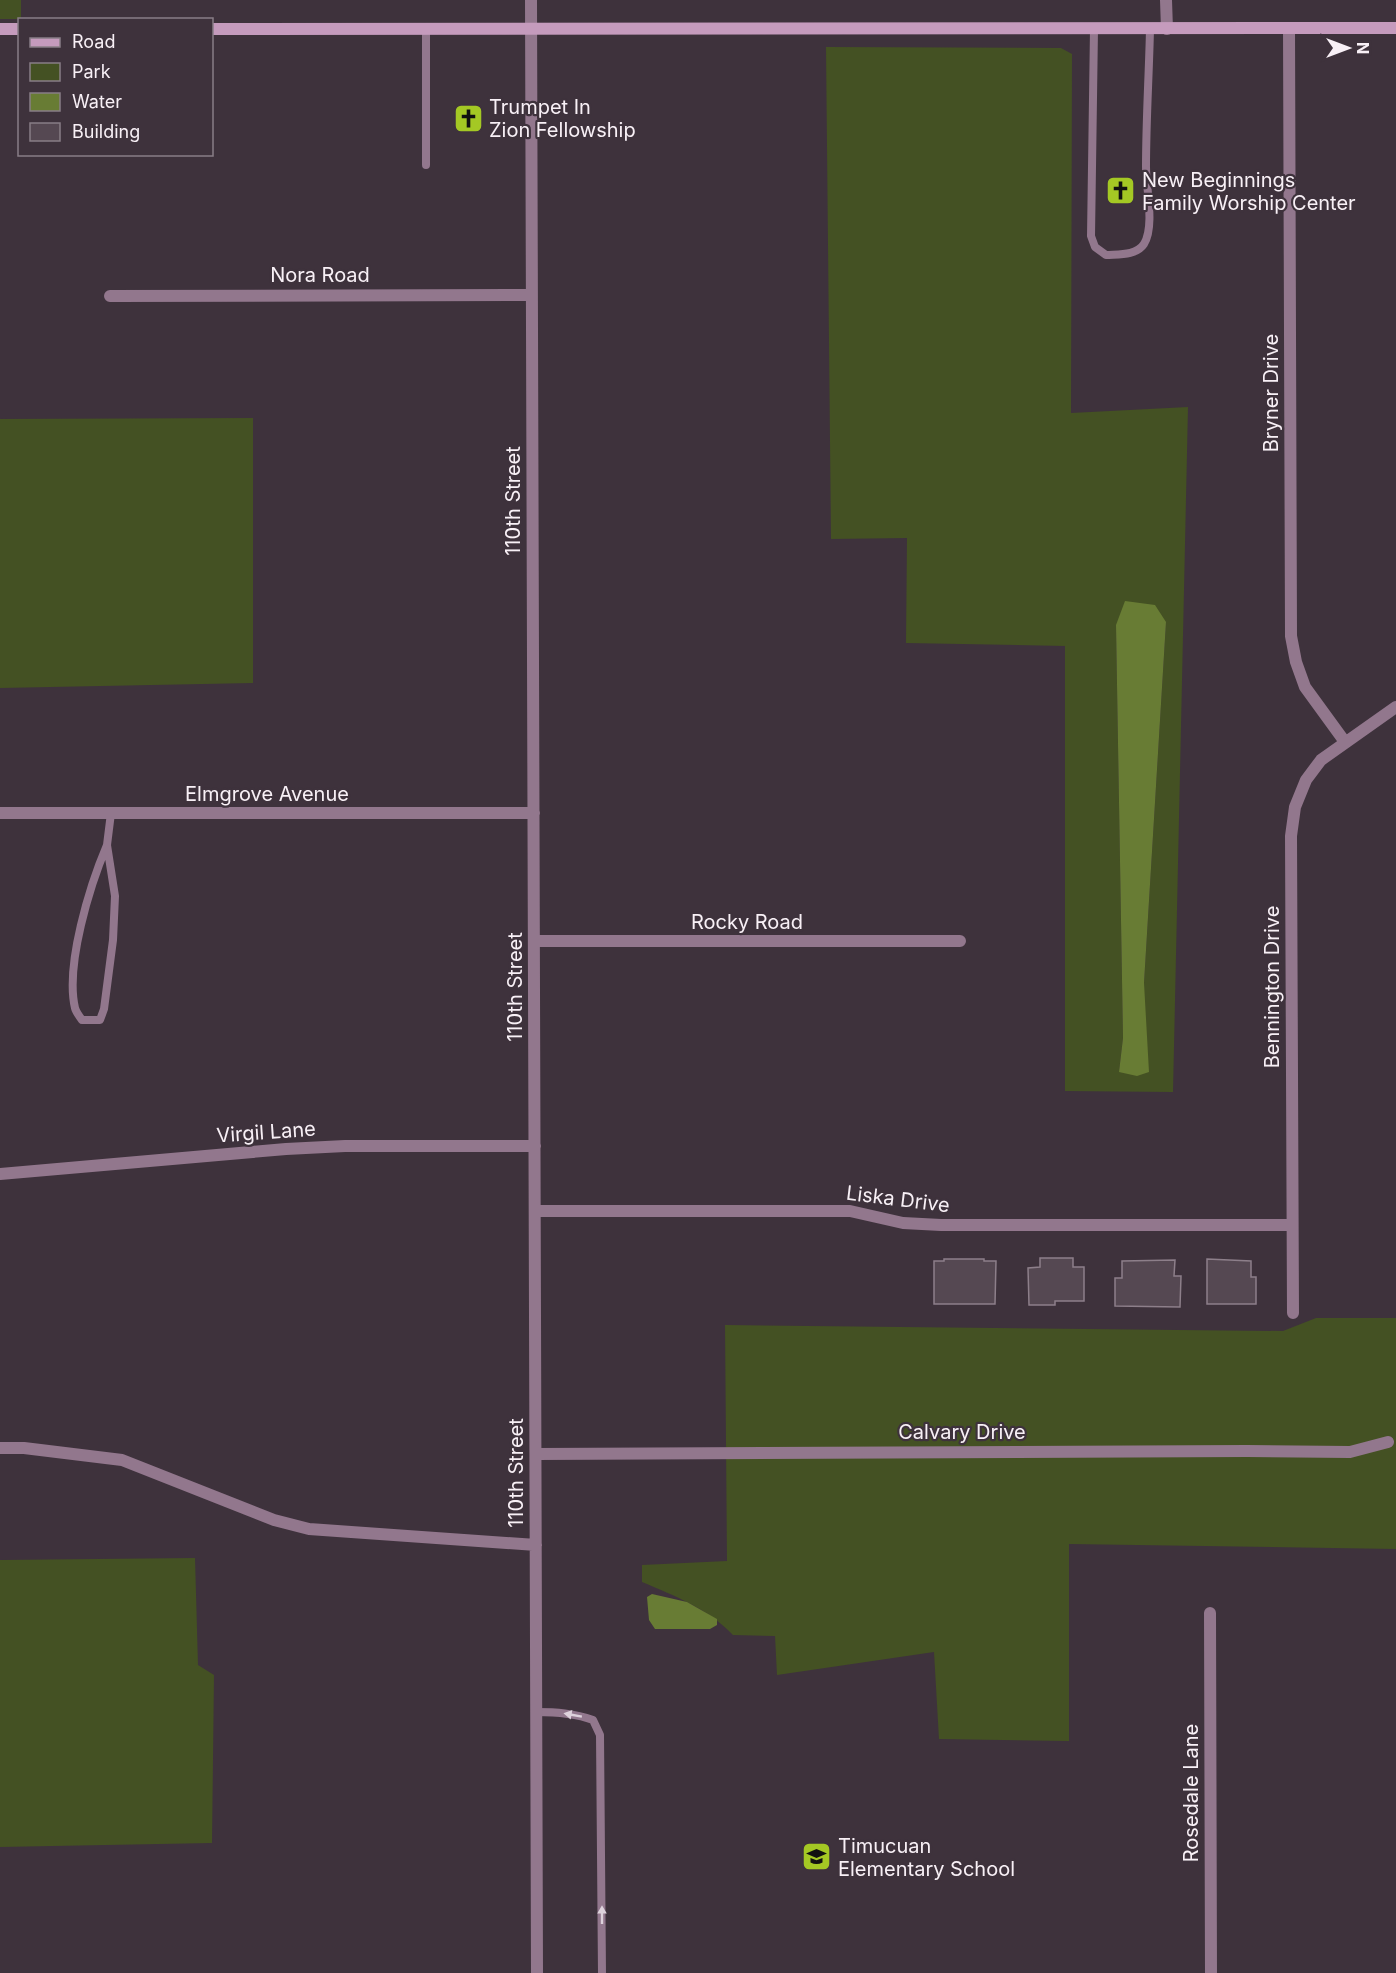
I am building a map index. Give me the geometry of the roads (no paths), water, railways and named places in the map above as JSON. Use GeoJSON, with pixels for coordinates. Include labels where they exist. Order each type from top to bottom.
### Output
{"type":"FeatureCollection","features":[{"type":"Feature","properties":{"kind":"street","name":"110th Street"},"geometry":{"type":"LineString","coordinates":[[531,0],[537,1973]]}},
{"type":"Feature","properties":{"kind":"street"},"geometry":{"type":"LineString","coordinates":[[1166,0],[1167,29]]}},
{"type":"Feature","properties":{"kind":"street"},"geometry":{"type":"LineString","coordinates":[[213,29],[1396,27]]}},
{"type":"Feature","properties":{"kind":"street","name":"Bryner Drive"},"geometry":{"type":"LineString","coordinates":[[1289,28],[1291,636],[1296,662],[1305,687],[1345,742]]}},
{"type":"Feature","properties":{"kind":"street"},"geometry":{"type":"LineString","coordinates":[[0,30],[18,29]]}},
{"type":"Feature","properties":{"kind":"street","name":"Nora Road"},"geometry":{"type":"LineString","coordinates":[[110,296],[531,295]]}},
{"type":"Feature","properties":{"kind":"street","name":"Bennington Drive"},"geometry":{"type":"LineString","coordinates":[[1293,1313],[1291,836],[1295,807],[1306,780],[1321,760],[1396,706]]}},
{"type":"Feature","properties":{"kind":"street","name":"Elmgrove Avenue"},"geometry":{"type":"LineString","coordinates":[[0,813],[534,813]]}},
{"type":"Feature","properties":{"kind":"street","name":"Rocky Road"},"geometry":{"type":"LineString","coordinates":[[535,941],[960,941]]}},
{"type":"Feature","properties":{"kind":"street","name":"Virgil Lane"},"geometry":{"type":"LineString","coordinates":[[0,1174],[286,1149],[345,1146],[535,1146]]}},
{"type":"Feature","properties":{"kind":"street","name":"Liska Drive"},"geometry":{"type":"LineString","coordinates":[[536,1211],[850,1211],[903,1223],[942,1226],[1292,1225]]}},
{"type":"Feature","properties":{"kind":"street","name":"Calvary Drive"},"geometry":{"type":"LineString","coordinates":[[536,1454],[1350,1452],[1388,1442]]}},
{"type":"Feature","properties":{"kind":"street"},"geometry":{"type":"LineString","coordinates":[[0,1448],[24,1448],[122,1461],[274,1520],[309,1529],[536,1545]]}},
{"type":"Feature","properties":{"kind":"street","name":"Rosedale Lane"},"geometry":{"type":"LineString","coordinates":[[1210,1613],[1211,1973]]}},
{"type":"Feature","properties":{"kind":"lane"},"geometry":{"type":"LineString","coordinates":[[426,29],[426,165]]}},
{"type":"Feature","properties":{"kind":"lane"},"geometry":{"type":"LineString","coordinates":[[1094,29],[1091,236],[1095,247],[1106,255],[1135,251],[1143,244],[1147,235],[1149,217],[1146,169],[1150,29]]}},
{"type":"Feature","properties":{"kind":"lane"},"geometry":{"type":"LineString","coordinates":[[107,845],[115,896],[113,940],[104,1010],[100,1020],[82,1020],[75,1010],[76,950],[93,878],[107,845],[111,813]]}},
{"type":"Feature","properties":{"kind":"lane"},"geometry":{"type":"LineString","coordinates":[[536,1712],[580,1715],[593,1720],[600,1734],[602,1973]]}},
{"type":"Feature","properties":{"kind":"water"},"geometry":{"type":"Polygon","coordinates":[[[1125,601],[1155,605],[1166,622],[1144,983],[1149,1072],[1137,1076],[1119,1072],[1123,1038],[1116,625],[1125,601]]]}},
{"type":"Feature","properties":{"kind":"water"},"geometry":{"type":"Polygon","coordinates":[[[652,1594],[687,1602],[717,1619],[717,1625],[710,1629],[655,1629],[649,1620],[647,1597],[652,1594]]]}},
{"type":"Feature","properties":{"kind":"place","name":"Trumpet In Zion Fellowship"},"geometry":{"type":"Point","coordinates":[468,119]}},
{"type":"Feature","properties":{"kind":"place","name":"New Beginnings Family Worship Center"},"geometry":{"type":"Point","coordinates":[1121,191]}},
{"type":"Feature","properties":{"kind":"place","name":"Timucuan Elementary School"},"geometry":{"type":"Point","coordinates":[817,1857]}}]}
